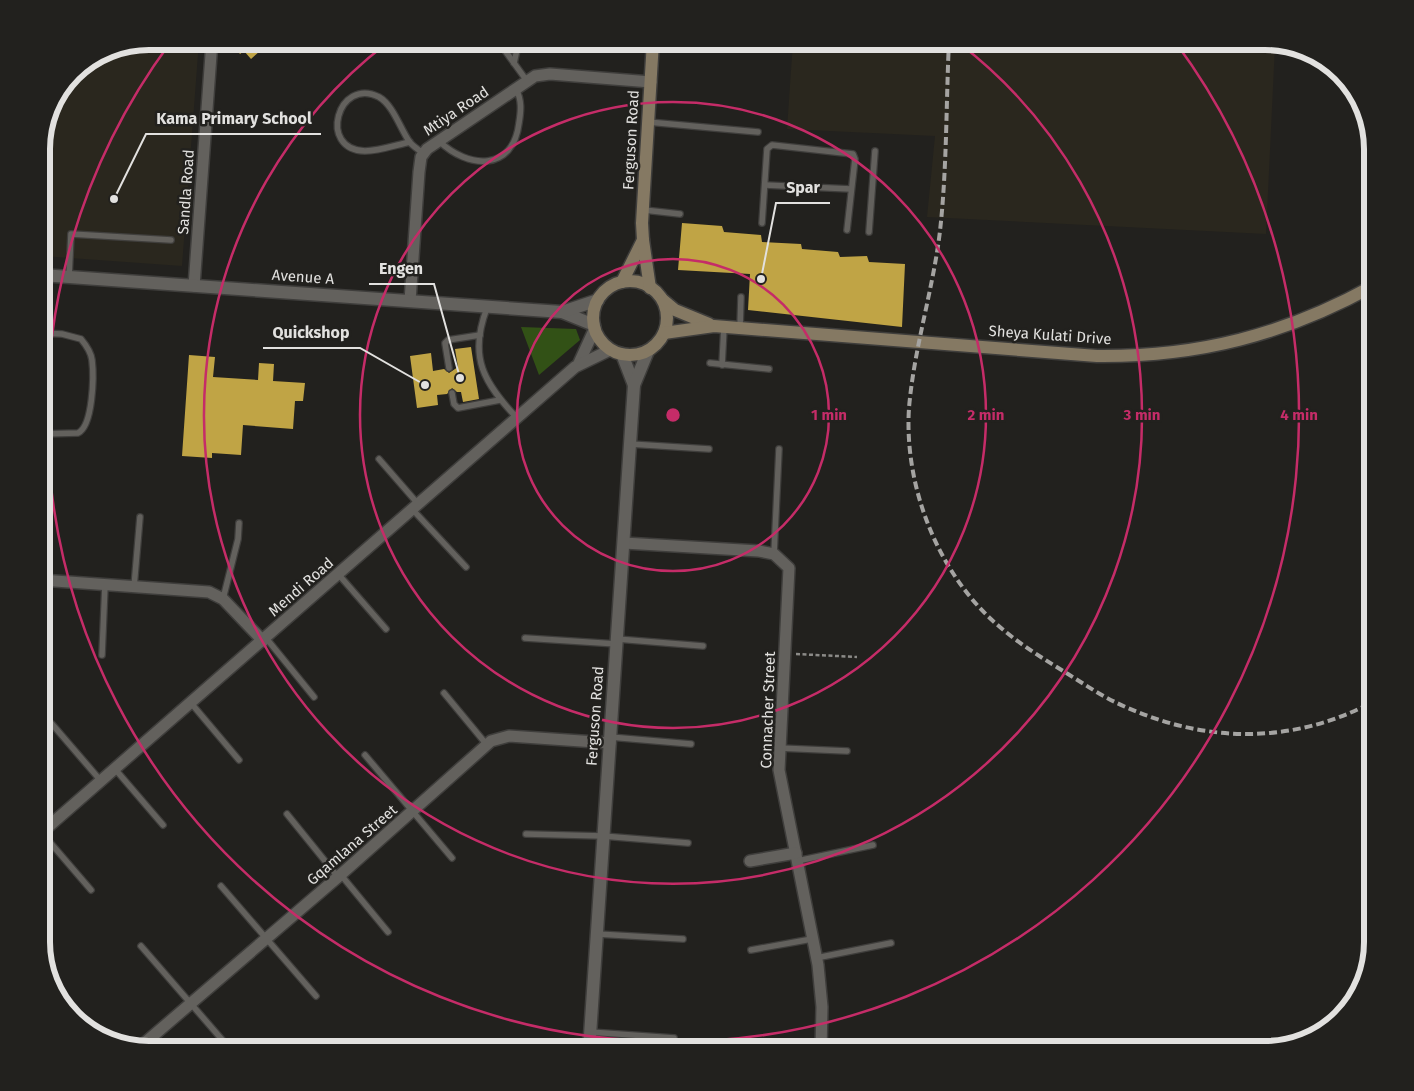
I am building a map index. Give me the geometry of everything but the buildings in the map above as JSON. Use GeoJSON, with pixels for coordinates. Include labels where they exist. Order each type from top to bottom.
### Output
{"type":"FeatureCollection","features":[{"type":"Feature","properties":{"kind":"main road","name":"Ferguson Road"},"geometry":{"type":"LineString","coordinates":[[653,50],[643,240],[655,292]]}},
{"type":"Feature","properties":{"kind":"main road","name":"Ferguson Road"},"geometry":{"type":"LineString","coordinates":[[622,282],[643,240]]}},
{"type":"Feature","properties":{"kind":"main road"},"geometry":{"type":"LineString","coordinates":[[622,282],[636,282],[655,292],[667,316],[664,333],[659,342],[648,351],[636,355],[616,352],[598,337],[594,327],[594,309],[598,300],[610,288],[622,282]]}},
{"type":"Feature","properties":{"kind":"main road","name":"Sheya Kulati Drive"},"geometry":{"type":"LineString","coordinates":[[664,333],[719,326],[1089,355],[1143,356],[1204,349],[1266,334],[1316,315],[1364,291]]}},
{"type":"Feature","properties":{"kind":"main road","name":"Sheya Kulati Drive"},"geometry":{"type":"LineString","coordinates":[[655,292],[675,310],[719,326]]}},
{"type":"Feature","properties":{"kind":"street","name":"Sandla Road"},"geometry":{"type":"LineString","coordinates":[[194,286],[211,50]]}},
{"type":"Feature","properties":{"kind":"street","name":"Mtiya Road"},"geometry":{"type":"LineString","coordinates":[[410,301],[419,172],[423,153],[535,76],[550,74],[651,82]]}},
{"type":"Feature","properties":{"kind":"street","name":"Avenue A"},"geometry":{"type":"LineString","coordinates":[[50,276],[562,312]]}},
{"type":"Feature","properties":{"kind":"street"},"geometry":{"type":"LineString","coordinates":[[562,312],[598,300]]}},
{"type":"Feature","properties":{"kind":"street"},"geometry":{"type":"LineString","coordinates":[[562,312],[594,327]]}},
{"type":"Feature","properties":{"kind":"street","name":"Mendi Road"},"geometry":{"type":"LineString","coordinates":[[579,363],[594,327]]}},
{"type":"Feature","properties":{"kind":"street","name":"Ferguson Road"},"geometry":{"type":"LineString","coordinates":[[590,1041],[634,385],[648,351]]}},
{"type":"Feature","properties":{"kind":"street","name":"Mendi Road"},"geometry":{"type":"LineString","coordinates":[[50,826],[579,363],[616,352]]}},
{"type":"Feature","properties":{"kind":"street","name":"Ferguson Road"},"geometry":{"type":"LineString","coordinates":[[616,352],[634,385]]}},
{"type":"Feature","properties":{"kind":"street"},"geometry":{"type":"LineString","coordinates":[[624,543],[759,551],[774,554]]}},
{"type":"Feature","properties":{"kind":"street","name":"Connacher Street"},"geometry":{"type":"LineString","coordinates":[[774,554],[789,568],[779,770],[821,989],[821,1041]]}},
{"type":"Feature","properties":{"kind":"street"},"geometry":{"type":"LineString","coordinates":[[50,581],[209,592],[223,599],[264,639]]}},
{"type":"Feature","properties":{"kind":"street","name":"Gqamlana Street"},"geometry":{"type":"LineString","coordinates":[[147,1041],[339,876],[491,741],[508,736],[610,740]]}},
{"type":"Feature","properties":{"kind":"street"},"geometry":{"type":"LineString","coordinates":[[750,861],[796,857]]}},
{"type":"Feature","properties":{"kind":"lane"},"geometry":{"type":"LineString","coordinates":[[505,50],[527,80]]}},
{"type":"Feature","properties":{"kind":"lane"},"geometry":{"type":"LineString","coordinates":[[514,63],[517,50]]}},
{"type":"Feature","properties":{"kind":"lane"},"geometry":{"type":"LineString","coordinates":[[439,141],[460,157],[488,160],[506,155],[517,139],[519,128],[521,107],[515,88]]}},
{"type":"Feature","properties":{"kind":"lane"},"geometry":{"type":"LineString","coordinates":[[410,142],[366,151],[357,150],[343,140],[338,132],[340,108],[356,96],[369,94],[378,97],[385,102],[410,142],[423,153]]}},
{"type":"Feature","properties":{"kind":"lane"},"geometry":{"type":"LineString","coordinates":[[648,122],[758,132]]}},
{"type":"Feature","properties":{"kind":"lane"},"geometry":{"type":"LineString","coordinates":[[762,223],[767,149],[772,145],[853,154],[855,159],[847,230]]}},
{"type":"Feature","properties":{"kind":"lane"},"geometry":{"type":"LineString","coordinates":[[868,232],[875,151]]}},
{"type":"Feature","properties":{"kind":"lane"},"geometry":{"type":"LineString","coordinates":[[764,185],[851,189]]}},
{"type":"Feature","properties":{"kind":"lane"},"geometry":{"type":"LineString","coordinates":[[644,210],[680,214]]}},
{"type":"Feature","properties":{"kind":"lane"},"geometry":{"type":"LineString","coordinates":[[69,277],[71,234],[171,240]]}},
{"type":"Feature","properties":{"kind":"lane"},"geometry":{"type":"LineString","coordinates":[[740,328],[741,297]]}},
{"type":"Feature","properties":{"kind":"lane"},"geometry":{"type":"LineString","coordinates":[[487,308],[480,335],[482,368],[486,380],[500,400],[517,418]]}},
{"type":"Feature","properties":{"kind":"lane"},"geometry":{"type":"LineString","coordinates":[[719,326],[722,365]]}},
{"type":"Feature","properties":{"kind":"lane"},"geometry":{"type":"LineString","coordinates":[[50,333],[62,334],[81,340],[92,358],[91,401],[88,422],[83,431],[78,433],[50,434]]}},
{"type":"Feature","properties":{"kind":"lane"},"geometry":{"type":"LineString","coordinates":[[448,368],[445,342],[480,335]]}},
{"type":"Feature","properties":{"kind":"lane"},"geometry":{"type":"LineString","coordinates":[[710,364],[769,369]]}},
{"type":"Feature","properties":{"kind":"lane"},"geometry":{"type":"LineString","coordinates":[[452,393],[454,404],[458,408],[500,400]]}},
{"type":"Feature","properties":{"kind":"lane"},"geometry":{"type":"LineString","coordinates":[[630,444],[709,449]]}},
{"type":"Feature","properties":{"kind":"lane"},"geometry":{"type":"LineString","coordinates":[[774,554],[779,449]]}},
{"type":"Feature","properties":{"kind":"lane"},"geometry":{"type":"LineString","coordinates":[[379,459],[466,567]]}},
{"type":"Feature","properties":{"kind":"lane"},"geometry":{"type":"LineString","coordinates":[[134,587],[140,517]]}},
{"type":"Feature","properties":{"kind":"lane"},"geometry":{"type":"LineString","coordinates":[[223,599],[238,539],[239,523]]}},
{"type":"Feature","properties":{"kind":"lane"},"geometry":{"type":"LineString","coordinates":[[339,575],[386,628]]}},
{"type":"Feature","properties":{"kind":"lane"},"geometry":{"type":"LineString","coordinates":[[102,655],[105,585]]}},
{"type":"Feature","properties":{"kind":"lane"},"geometry":{"type":"LineString","coordinates":[[525,638],[703,646]]}},
{"type":"Feature","properties":{"kind":"lane"},"geometry":{"type":"LineString","coordinates":[[264,639],[314,697]]}},
{"type":"Feature","properties":{"kind":"lane"},"geometry":{"type":"LineString","coordinates":[[444,693],[487,745]]}},
{"type":"Feature","properties":{"kind":"lane"},"geometry":{"type":"LineString","coordinates":[[191,703],[239,760]]}},
{"type":"Feature","properties":{"kind":"lane"},"geometry":{"type":"LineString","coordinates":[[52,724],[101,781]]}},
{"type":"Feature","properties":{"kind":"lane"},"geometry":{"type":"LineString","coordinates":[[610,740],[691,744]]}},
{"type":"Feature","properties":{"kind":"lane"},"geometry":{"type":"LineString","coordinates":[[780,748],[847,751]]}},
{"type":"Feature","properties":{"kind":"lane"},"geometry":{"type":"LineString","coordinates":[[365,755],[452,858]]}},
{"type":"Feature","properties":{"kind":"lane"},"geometry":{"type":"LineString","coordinates":[[115,769],[162,825]]}},
{"type":"Feature","properties":{"kind":"lane"},"geometry":{"type":"LineString","coordinates":[[287,814],[388,932]]}},
{"type":"Feature","properties":{"kind":"lane"},"geometry":{"type":"LineString","coordinates":[[526,834],[603,836],[688,843]]}},
{"type":"Feature","properties":{"kind":"lane"},"geometry":{"type":"LineString","coordinates":[[50,842],[91,890]]}},
{"type":"Feature","properties":{"kind":"lane"},"geometry":{"type":"LineString","coordinates":[[796,857],[873,845]]}},
{"type":"Feature","properties":{"kind":"lane"},"geometry":{"type":"LineString","coordinates":[[221,886],[316,996]]}},
{"type":"Feature","properties":{"kind":"lane"},"geometry":{"type":"LineString","coordinates":[[597,934],[683,939]]}},
{"type":"Feature","properties":{"kind":"lane"},"geometry":{"type":"LineString","coordinates":[[751,950],[812,939]]}},
{"type":"Feature","properties":{"kind":"lane"},"geometry":{"type":"LineString","coordinates":[[816,958],[891,943]]}},
{"type":"Feature","properties":{"kind":"lane"},"geometry":{"type":"LineString","coordinates":[[141,946],[223,1041]]}},
{"type":"Feature","properties":{"kind":"lane"},"geometry":{"type":"LineString","coordinates":[[590,1032],[674,1038]]}},
{"type":"Feature","properties":{"kind":"path"},"geometry":{"type":"LineString","coordinates":[[785,654],[857,657]]}},
{"type":"Feature","properties":{"kind":"shaded area"},"geometry":{"type":"Polygon","coordinates":[[[143,50],[198,50],[182,266],[50,257],[50,143],[53,123],[60,105],[79,79],[100,63],[117,55],[143,50]]]}},
{"type":"Feature","properties":{"kind":"shaded area"},"geometry":{"type":"Polygon","coordinates":[[[792,50],[1275,51],[1266,234],[927,217],[935,136],[787,129],[792,50]]]}},
{"type":"Feature","properties":{"kind":"green space"},"geometry":{"type":"Polygon","coordinates":[[[521,327],[576,329],[580,340],[539,375],[521,327]]]}},
{"type":"Feature","properties":{"kind":"railway"},"geometry":{"type":"LineString","coordinates":[[949,50],[945,160],[940,231],[911,386],[909,437],[918,495],[940,551],[955,576],[973,600],[1011,636],[1092,689],[1111,700],[1149,716],[1181,726],[1213,732],[1245,734],[1277,732],[1309,726],[1341,716],[1364,706]]}},
{"type":"Feature","properties":{"kind":"place","name":"Kama Primary School"},"geometry":{"type":"Point","coordinates":[114,199]}},
{"type":"Feature","properties":{"kind":"place","name":"Spar"},"geometry":{"type":"Point","coordinates":[761,279]}},
{"type":"Feature","properties":{"kind":"place","name":"Engen"},"geometry":{"type":"Point","coordinates":[460,378]}},
{"type":"Feature","properties":{"kind":"place","name":"Quickshop"},"geometry":{"type":"Point","coordinates":[425,385]}}]}
